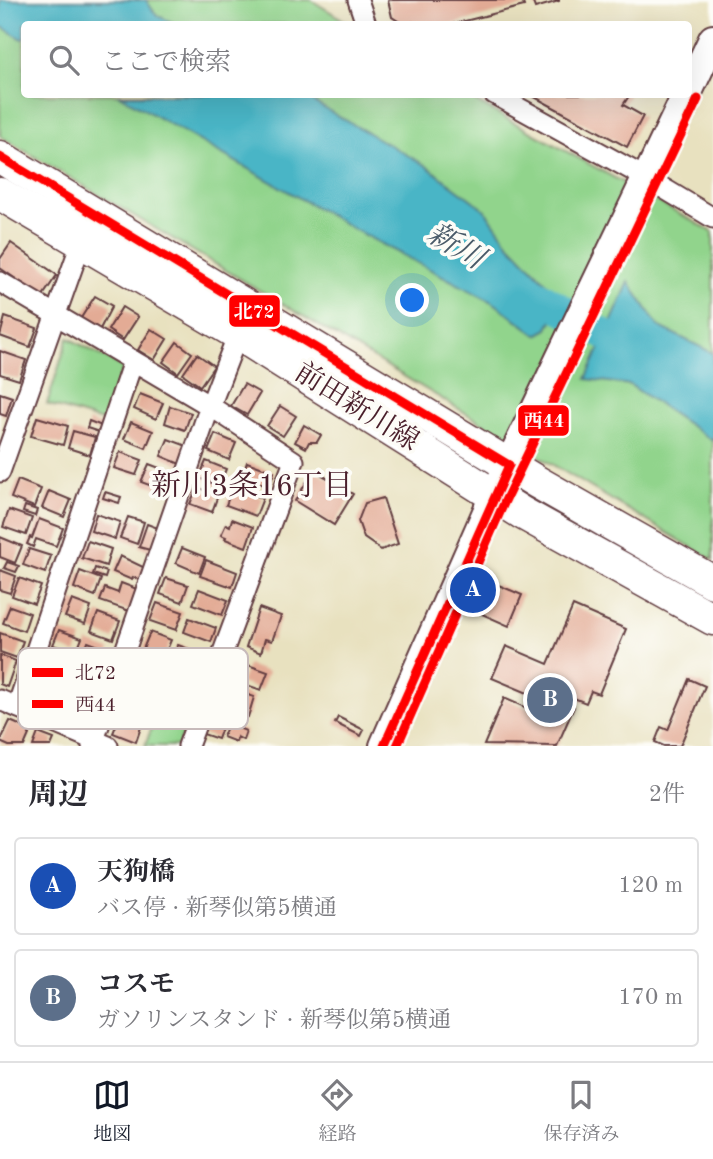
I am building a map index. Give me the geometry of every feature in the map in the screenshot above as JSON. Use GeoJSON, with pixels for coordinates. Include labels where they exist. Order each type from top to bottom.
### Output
{"type":"FeatureCollection","features":[{"type":"Feature","properties":{"kind":"main road","name":"前田新川線"},"geometry":{"type":"LineString","coordinates":[[0,157],[509,464],[713,582]]}},
{"type":"Feature","properties":{"kind":"main road","name":"前田新川線"},"geometry":{"type":"LineString","coordinates":[[0,194],[238,334],[494,496],[713,620]]}},
{"type":"Feature","properties":{"kind":"street"},"geometry":{"type":"LineString","coordinates":[[358,0],[365,21]]}},
{"type":"Feature","properties":{"kind":"street"},"geometry":{"type":"LineString","coordinates":[[692,84],[713,39]]}},
{"type":"Feature","properties":{"kind":"street"},"geometry":{"type":"LineString","coordinates":[[501,98],[648,178],[713,218]]}},
{"type":"Feature","properties":{"kind":"street"},"geometry":{"type":"LineString","coordinates":[[384,746],[494,496],[686,98]]}},
{"type":"Feature","properties":{"kind":"street"},"geometry":{"type":"LineString","coordinates":[[0,472],[54,314],[94,212]]}},
{"type":"Feature","properties":{"kind":"street"},"geometry":{"type":"LineString","coordinates":[[0,282],[210,406],[294,461],[224,648]]}},
{"type":"Feature","properties":{"kind":"street"},"geometry":{"type":"LineString","coordinates":[[130,648],[210,406],[238,334]]}},
{"type":"Feature","properties":{"kind":"street"},"geometry":{"type":"LineString","coordinates":[[28,648],[133,361]]}},
{"type":"Feature","properties":{"kind":"street"},"geometry":{"type":"LineString","coordinates":[[8,703],[18,676]]}},
{"type":"Feature","properties":{"kind":"street"},"geometry":{"type":"LineString","coordinates":[[65,729],[98,744]]}},
{"type":"Feature","properties":{"kind":"street"},"geometry":{"type":"LineString","coordinates":[[188,746],[194,729]]}},
{"type":"Feature","properties":{"kind":"green space"},"geometry":{"type":"Polygon","coordinates":[[[0,0],[311,0],[345,21],[21,21],[21,98],[469,98],[713,232],[713,560],[0,136],[0,0]]]}},
{"type":"Feature","properties":{"kind":"green space"},"geometry":{"type":"Polygon","coordinates":[[[68,338],[123,367],[105,422],[47,404],[68,338]]]}},
{"type":"Feature","properties":{"kind":"green space"},"geometry":{"type":"Polygon","coordinates":[[[151,729],[184,730],[179,746],[145,746],[151,729]]]}},
{"type":"Feature","properties":{"kind":"water"},"geometry":{"type":"Polygon","coordinates":[[[0,0],[146,0],[156,15],[169,21],[21,21],[21,38],[0,26],[0,0]]]}},
{"type":"Feature","properties":{"kind":"water"},"geometry":{"type":"Polygon","coordinates":[[[124,98],[306,98],[425,165],[484,209],[509,244],[562,299],[548,329],[537,335],[494,303],[359,232],[124,98]]]}},
{"type":"Feature","properties":{"kind":"water"},"geometry":{"type":"Polygon","coordinates":[[[629,282],[658,326],[713,353],[713,441],[630,385],[586,379],[629,282]]]}},
{"type":"Feature","properties":{"kind":"building"},"geometry":{"type":"Polygon","coordinates":[[[388,0],[522,0],[524,6],[465,21],[398,21],[392,17],[388,0]]]}},
{"type":"Feature","properties":{"kind":"building"},"geometry":{"type":"Polygon","coordinates":[[[532,0],[559,0],[559,1],[535,8],[532,0]]]}},
{"type":"Feature","properties":{"kind":"building"},"geometry":{"type":"Polygon","coordinates":[[[536,98],[628,98],[623,105],[643,116],[627,147],[536,98]]]}},
{"type":"Feature","properties":{"kind":"building"},"geometry":{"type":"Polygon","coordinates":[[[11,243],[57,275],[42,297],[0,268],[0,259],[11,243]]]}},
{"type":"Feature","properties":{"kind":"building"},"geometry":{"type":"Polygon","coordinates":[[[95,296],[112,306],[100,329],[81,318],[95,296]]]}},
{"type":"Feature","properties":{"kind":"building"},"geometry":{"type":"Polygon","coordinates":[[[122,307],[138,317],[123,340],[108,330],[122,307]]]}},
{"type":"Feature","properties":{"kind":"building"},"geometry":{"type":"Polygon","coordinates":[[[5,317],[37,328],[30,347],[0,336],[5,317]]]}},
{"type":"Feature","properties":{"kind":"building"},"geometry":{"type":"Polygon","coordinates":[[[151,329],[167,339],[154,360],[138,350],[151,329]]]}},
{"type":"Feature","properties":{"kind":"building"},"geometry":{"type":"Polygon","coordinates":[[[177,342],[192,353],[178,373],[163,362],[177,342]]]}},
{"type":"Feature","properties":{"kind":"building"},"geometry":{"type":"Polygon","coordinates":[[[0,351],[26,360],[19,380],[0,374],[0,351]]]}},
{"type":"Feature","properties":{"kind":"building"},"geometry":{"type":"Polygon","coordinates":[[[197,354],[214,366],[200,386],[183,374],[197,354]]]}},
{"type":"Feature","properties":{"kind":"building"},"geometry":{"type":"Polygon","coordinates":[[[244,384],[260,393],[247,415],[231,406],[244,384]]]}},
{"type":"Feature","properties":{"kind":"building"},"geometry":{"type":"Polygon","coordinates":[[[0,393],[12,397],[6,416],[0,414],[0,393]]]}},
{"type":"Feature","properties":{"kind":"building"},"geometry":{"type":"Polygon","coordinates":[[[140,394],[163,403],[156,419],[134,409],[140,394]]]}},
{"type":"Feature","properties":{"kind":"building"},"geometry":{"type":"Polygon","coordinates":[[[170,406],[191,413],[185,430],[165,423],[170,406]]]}},
{"type":"Feature","properties":{"kind":"building"},"geometry":{"type":"Polygon","coordinates":[[[280,406],[296,416],[283,436],[267,426],[280,406]]]}},
{"type":"Feature","properties":{"kind":"building"},"geometry":{"type":"Polygon","coordinates":[[[37,417],[68,426],[63,445],[31,436],[37,417]]]}},
{"type":"Feature","properties":{"kind":"building"},"geometry":{"type":"Polygon","coordinates":[[[89,421],[102,426],[99,432],[87,428],[89,421]]]}},
{"type":"Feature","properties":{"kind":"building"},"geometry":{"type":"Polygon","coordinates":[[[131,422],[153,431],[146,448],[124,439],[131,422]]]}},
{"type":"Feature","properties":{"kind":"building"},"geometry":{"type":"Polygon","coordinates":[[[304,425],[321,435],[317,442],[309,442],[306,448],[295,442],[304,425]]]}},
{"type":"Feature","properties":{"kind":"building"},"geometry":{"type":"Polygon","coordinates":[[[73,431],[95,437],[90,455],[68,448],[73,431]]]}},
{"type":"Feature","properties":{"kind":"building"},"geometry":{"type":"Polygon","coordinates":[[[215,434],[236,443],[229,460],[208,451],[215,434]]]}},
{"type":"Feature","properties":{"kind":"building"},"geometry":{"type":"Polygon","coordinates":[[[168,439],[187,446],[180,464],[161,456],[168,439]]]}},
{"type":"Feature","properties":{"kind":"building"},"geometry":{"type":"Polygon","coordinates":[[[120,452],[142,460],[136,475],[114,468],[120,452]]]}},
{"type":"Feature","properties":{"kind":"building"},"geometry":{"type":"Polygon","coordinates":[[[206,461],[226,469],[219,486],[199,478],[206,461]]]}},
{"type":"Feature","properties":{"kind":"building"},"geometry":{"type":"Polygon","coordinates":[[[247,462],[274,472],[269,487],[242,476],[247,462]]]}},
{"type":"Feature","properties":{"kind":"building"},"geometry":{"type":"Polygon","coordinates":[[[149,464],[170,472],[163,490],[141,482],[149,464]]]}},
{"type":"Feature","properties":{"kind":"building"},"geometry":{"type":"Polygon","coordinates":[[[314,470],[353,494],[334,525],[295,501],[314,470]]]}},
{"type":"Feature","properties":{"kind":"building"},"geometry":{"type":"Polygon","coordinates":[[[18,480],[41,489],[34,507],[11,498],[18,480]]]}},
{"type":"Feature","properties":{"kind":"building"},"geometry":{"type":"Polygon","coordinates":[[[197,487],[218,495],[212,512],[190,504],[197,487]]]}},
{"type":"Feature","properties":{"kind":"building"},"geometry":{"type":"Polygon","coordinates":[[[233,487],[263,498],[256,516],[226,505],[233,487]]]}},
{"type":"Feature","properties":{"kind":"building"},"geometry":{"type":"Polygon","coordinates":[[[49,491],[71,500],[64,517],[42,508],[49,491]]]}},
{"type":"Feature","properties":{"kind":"building"},"geometry":{"type":"Polygon","coordinates":[[[105,492],[121,497],[119,503],[103,498],[105,492]]]}},
{"type":"Feature","properties":{"kind":"building"},"geometry":{"type":"Polygon","coordinates":[[[383,498],[398,544],[381,550],[364,538],[358,521],[365,503],[383,498]]]}},
{"type":"Feature","properties":{"kind":"building"},"geometry":{"type":"Polygon","coordinates":[[[25,506],[37,510],[35,516],[23,512],[25,506]]]}},
{"type":"Feature","properties":{"kind":"building"},"geometry":{"type":"Polygon","coordinates":[[[9,510],[32,518],[26,535],[3,527],[9,510]]]}},
{"type":"Feature","properties":{"kind":"building"},"geometry":{"type":"Polygon","coordinates":[[[96,514],[120,522],[115,539],[91,531],[96,514]]]}},
{"type":"Feature","properties":{"kind":"building"},"geometry":{"type":"Polygon","coordinates":[[[128,517],[144,522],[137,544],[120,538],[128,517]]]}},
{"type":"Feature","properties":{"kind":"building"},"geometry":{"type":"Polygon","coordinates":[[[39,519],[63,528],[56,546],[36,539],[33,547],[27,544],[39,519]]]}},
{"type":"Feature","properties":{"kind":"building"},"geometry":{"type":"Polygon","coordinates":[[[232,519],[253,527],[246,547],[221,535],[226,524],[230,526],[232,519]]]}},
{"type":"Feature","properties":{"kind":"building"},"geometry":{"type":"Polygon","coordinates":[[[147,524],[158,528],[150,550],[139,547],[147,524]]]}},
{"type":"Feature","properties":{"kind":"building"},"geometry":{"type":"Polygon","coordinates":[[[0,537],[22,546],[15,563],[0,557],[0,537]]]}},
{"type":"Feature","properties":{"kind":"building"},"geometry":{"type":"Polygon","coordinates":[[[88,541],[111,549],[106,566],[82,558],[88,541]]]}},
{"type":"Feature","properties":{"kind":"building"},"geometry":{"type":"Polygon","coordinates":[[[182,548],[205,557],[199,573],[176,563],[182,548]]]}},
{"type":"Feature","properties":{"kind":"building"},"geometry":{"type":"Polygon","coordinates":[[[29,549],[51,556],[45,573],[23,565],[29,549]]]}},
{"type":"Feature","properties":{"kind":"building"},"geometry":{"type":"Polygon","coordinates":[[[120,556],[145,568],[140,580],[133,577],[132,580],[113,572],[120,556]]]}},
{"type":"Feature","properties":{"kind":"building"},"geometry":{"type":"Polygon","coordinates":[[[206,560],[237,572],[232,587],[200,576],[206,560]]]}},
{"type":"Feature","properties":{"kind":"building"},"geometry":{"type":"Polygon","coordinates":[[[7,562],[19,566],[16,572],[4,568],[7,562]]]}},
{"type":"Feature","properties":{"kind":"building"},"geometry":{"type":"Polygon","coordinates":[[[95,568],[107,572],[105,578],[93,574],[95,568]]]}},
{"type":"Feature","properties":{"kind":"building"},"geometry":{"type":"Polygon","coordinates":[[[0,570],[16,576],[10,593],[0,590],[0,570]]]}},
{"type":"Feature","properties":{"kind":"building"},"geometry":{"type":"Polygon","coordinates":[[[80,571],[101,579],[95,596],[74,588],[80,571]]]}},
{"type":"Feature","properties":{"kind":"building"},"geometry":{"type":"Polygon","coordinates":[[[19,578],[41,586],[34,604],[12,596],[19,578]]]}},
{"type":"Feature","properties":{"kind":"building"},"geometry":{"type":"Polygon","coordinates":[[[166,578],[188,585],[182,602],[160,594],[166,578]]]}},
{"type":"Feature","properties":{"kind":"building"},"geometry":{"type":"Polygon","coordinates":[[[121,583],[137,589],[129,611],[100,601],[105,588],[118,593],[121,583]]]}},
{"type":"Feature","properties":{"kind":"building"},"geometry":{"type":"Polygon","coordinates":[[[496,584],[522,595],[509,626],[482,614],[496,584]]]}},
{"type":"Feature","properties":{"kind":"building"},"geometry":{"type":"Polygon","coordinates":[[[199,589],[228,600],[222,615],[193,604],[199,589]]]}},
{"type":"Feature","properties":{"kind":"building"},"geometry":{"type":"Polygon","coordinates":[[[72,600],[91,607],[85,624],[65,617],[72,600]]]}},
{"type":"Feature","properties":{"kind":"building"},"geometry":{"type":"Polygon","coordinates":[[[157,603],[183,612],[176,630],[150,621],[157,603]]]}},
{"type":"Feature","properties":{"kind":"building"},"geometry":{"type":"Polygon","coordinates":[[[10,606],[30,613],[24,631],[3,623],[10,606]]]}},
{"type":"Feature","properties":{"kind":"building"},"geometry":{"type":"Polygon","coordinates":[[[573,606],[626,629],[599,694],[591,691],[586,703],[569,696],[566,704],[574,707],[557,746],[484,745],[504,698],[536,712],[542,699],[492,678],[506,646],[548,664],[573,606]]]}},
{"type":"Feature","properties":{"kind":"building"},"geometry":{"type":"Polygon","coordinates":[[[259,608],[281,616],[272,641],[265,639],[261,653],[246,647],[259,608]]]}},
{"type":"Feature","properties":{"kind":"building"},"geometry":{"type":"Polygon","coordinates":[[[98,613],[120,621],[113,639],[91,631],[98,613]]]}},
{"type":"Feature","properties":{"kind":"building"},"geometry":{"type":"Polygon","coordinates":[[[189,618],[216,628],[211,642],[184,632],[189,618]]]}},
{"type":"Feature","properties":{"kind":"building"},"geometry":{"type":"Polygon","coordinates":[[[59,630],[82,638],[78,648],[53,645],[59,630]]]}},
{"type":"Feature","properties":{"kind":"building"},"geometry":{"type":"Polygon","coordinates":[[[150,632],[171,640],[168,648],[143,648],[150,632]]]}},
{"type":"Feature","properties":{"kind":"building"},"geometry":{"type":"Polygon","coordinates":[[[0,633],[23,641],[18,648],[17,658],[0,652],[0,633]]]}},
{"type":"Feature","properties":{"kind":"building"},"geometry":{"type":"Polygon","coordinates":[[[88,642],[104,648],[86,648],[88,642]]]}},
{"type":"Feature","properties":{"kind":"building"},"geometry":{"type":"Polygon","coordinates":[[[0,655],[16,661],[7,687],[0,684],[0,655]]]}},
{"type":"Feature","properties":{"kind":"building"},"geometry":{"type":"Polygon","coordinates":[[[248,665],[268,672],[261,690],[248,685],[248,665]]]}},
{"type":"Feature","properties":{"kind":"building"},"geometry":{"type":"Polygon","coordinates":[[[689,679],[705,686],[680,746],[664,746],[655,742],[661,727],[668,730],[689,679]]]}},
{"type":"Feature","properties":{"kind":"building"},"geometry":{"type":"Polygon","coordinates":[[[248,695],[254,697],[248,717],[248,695]]]}},
{"type":"Feature","properties":{"kind":"building"},"geometry":{"type":"Polygon","coordinates":[[[338,717],[364,730],[361,736],[335,723],[338,717]]]}},
{"type":"Feature","properties":{"kind":"building"},"geometry":{"type":"Polygon","coordinates":[[[10,721],[18,724],[18,729],[31,730],[24,746],[9,746],[0,742],[10,721]]]}},
{"type":"Feature","properties":{"kind":"building"},"geometry":{"type":"Polygon","coordinates":[[[115,729],[140,729],[136,742],[113,733],[115,729]]]}},
{"type":"Feature","properties":{"kind":"building"},"geometry":{"type":"Polygon","coordinates":[[[205,729],[222,729],[218,739],[203,734],[205,729]]]}},
{"type":"Feature","properties":{"kind":"building"},"geometry":{"type":"Polygon","coordinates":[[[226,729],[246,731],[243,740],[237,737],[236,742],[223,737],[226,729]]]}},
{"type":"Feature","properties":{"kind":"building"},"geometry":{"type":"Polygon","coordinates":[[[38,733],[54,739],[51,746],[33,746],[38,733]]]}},
{"type":"Feature","properties":{"kind":"waterway","name":"新川"},"geometry":{"type":"LineString","coordinates":[[523,286],[640,355]]}},
{"type":"Feature","properties":{"kind":"transit line","name":"西44"},"geometry":{"type":"LineString","coordinates":[[397,746],[505,501],[698,99]]}},
{"type":"Feature","properties":{"kind":"transit line","name":"北72"},"geometry":{"type":"LineString","coordinates":[[0,157],[509,465]]}},
{"type":"Feature","properties":{"kind":"transit line","name":"北72"},"geometry":{"type":"LineString","coordinates":[[384,746],[509,465]]}},
{"type":"Feature","properties":{"kind":"place","name":"天狗橋"},"geometry":{"type":"Point","coordinates":[473,590]}},
{"type":"Feature","properties":{"kind":"place","name":"コスモ"},"geometry":{"type":"Point","coordinates":[550,700]}},
{"type":"Feature","properties":{"kind":"district","name":"新川3条16丁目"},"geometry":{"type":"Point","coordinates":[252,487]}}]}
